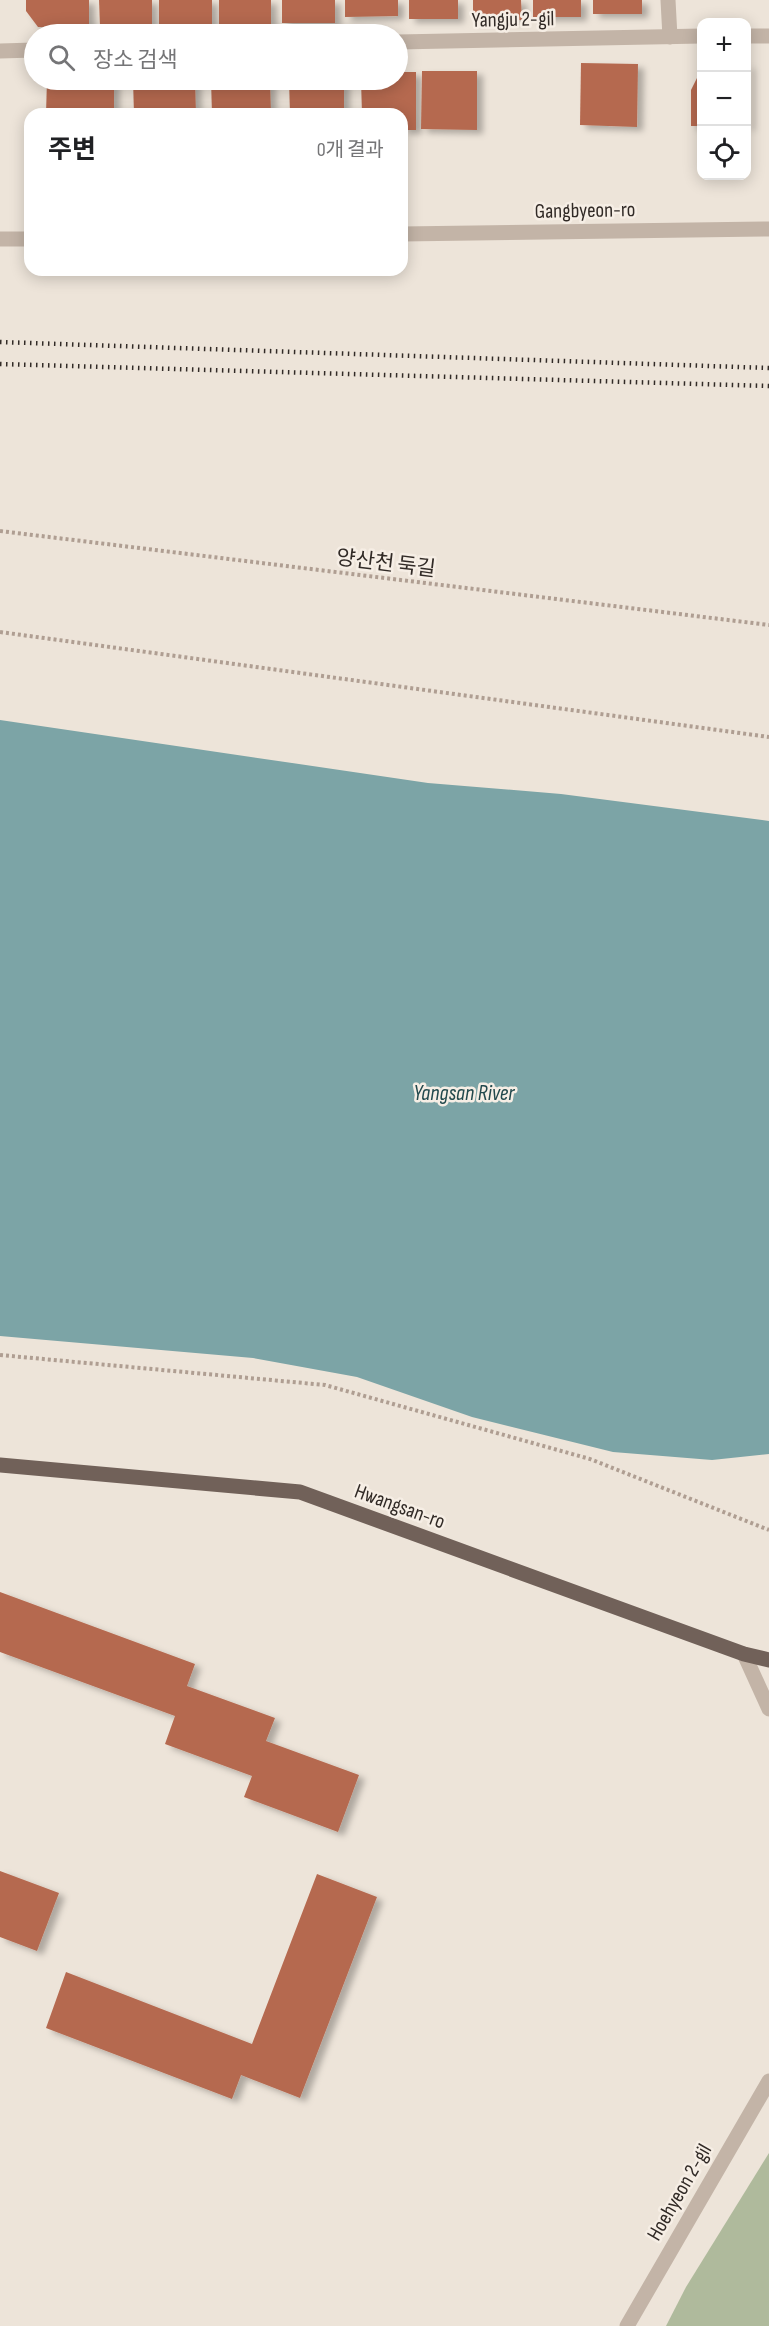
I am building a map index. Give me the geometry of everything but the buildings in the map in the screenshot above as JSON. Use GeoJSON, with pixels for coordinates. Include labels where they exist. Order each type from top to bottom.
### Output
{"type":"FeatureCollection","features":[{"type":"Feature","properties":{"kind":"main road","name":"Hwangsan-ro"},"geometry":{"type":"LineString","coordinates":[[0,1465],[300,1492],[744,1654],[769,1660]]}},
{"type":"Feature","properties":{"kind":"street"},"geometry":{"type":"LineString","coordinates":[[668,0],[670,36]]}},
{"type":"Feature","properties":{"kind":"street","name":"Yangju 2-gil"},"geometry":{"type":"LineString","coordinates":[[408,42],[697,36]]}},
{"type":"Feature","properties":{"kind":"street"},"geometry":{"type":"LineString","coordinates":[[751,36],[769,36]]}},
{"type":"Feature","properties":{"kind":"street"},"geometry":{"type":"LineString","coordinates":[[0,51],[24,50]]}},
{"type":"Feature","properties":{"kind":"street","name":"Gangbyeon-ro"},"geometry":{"type":"LineString","coordinates":[[408,234],[769,229]]}},
{"type":"Feature","properties":{"kind":"street"},"geometry":{"type":"LineString","coordinates":[[0,239],[24,239]]}},
{"type":"Feature","properties":{"kind":"street"},"geometry":{"type":"LineString","coordinates":[[744,1654],[769,1709]]}},
{"type":"Feature","properties":{"kind":"street","name":"Hoehyeon 2-gil"},"geometry":{"type":"LineString","coordinates":[[627,2326],[769,2080]]}},
{"type":"Feature","properties":{"kind":"path","name":"양산천 둑길"},"geometry":{"type":"LineString","coordinates":[[0,531],[769,625]]}},
{"type":"Feature","properties":{"kind":"path"},"geometry":{"type":"LineString","coordinates":[[0,632],[769,737]]}},
{"type":"Feature","properties":{"kind":"path"},"geometry":{"type":"LineString","coordinates":[[0,1355],[325,1385],[590,1459],[769,1530]]}},
{"type":"Feature","properties":{"kind":"green space"},"geometry":{"type":"Polygon","coordinates":[[[769,2153],[769,2326],[666,2326],[686,2287],[769,2153]]]}},
{"type":"Feature","properties":{"kind":"water","name":"Yangsan River"},"geometry":{"type":"Polygon","coordinates":[[[0,720],[428,783],[561,794],[769,821],[769,1454],[712,1460],[613,1452],[472,1417],[357,1377],[253,1358],[0,1336],[0,720]]]}},
{"type":"Feature","properties":{"kind":"railway"},"geometry":{"type":"LineString","coordinates":[[0,342],[769,368]]}},
{"type":"Feature","properties":{"kind":"railway"},"geometry":{"type":"LineString","coordinates":[[0,364],[769,386]]}}]}
